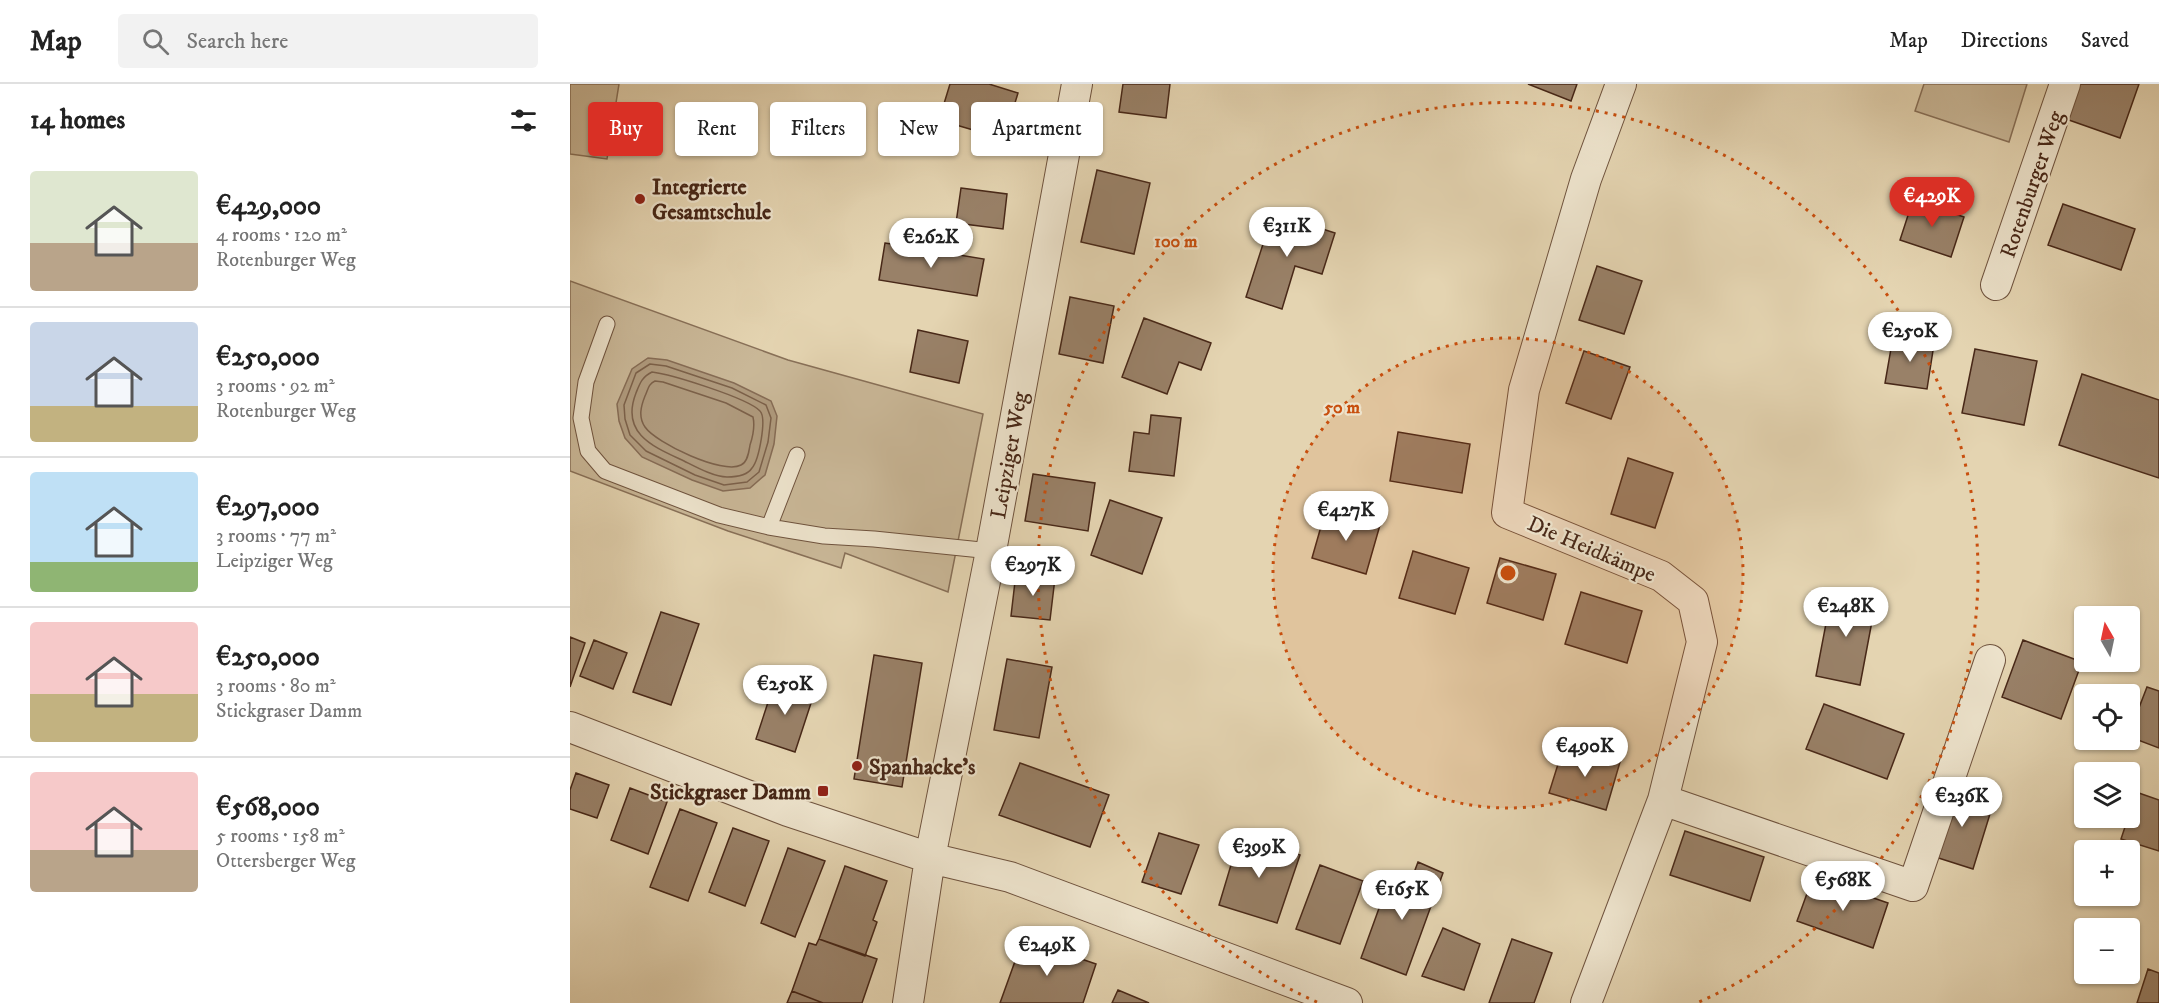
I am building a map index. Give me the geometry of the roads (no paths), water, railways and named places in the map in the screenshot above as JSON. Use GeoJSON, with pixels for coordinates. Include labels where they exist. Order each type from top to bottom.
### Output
{"type":"FeatureCollection","features":[{"type":"Feature","properties":{"kind":"street","name":"Leipziger Weg"},"geometry":{"type":"LineString","coordinates":[[909,1003],[930,858],[991,551],[1077,84]]}},
{"type":"Feature","properties":{"kind":"street","name":"Die Heidkämpe"},"geometry":{"type":"LineString","coordinates":[[1586,1003],[1663,800],[1702,642],[1694,601],[1661,576],[1507,513],[1524,390],[1586,179],[1621,84]]}},
{"type":"Feature","properties":{"kind":"street","name":"Rotenburger Weg"},"geometry":{"type":"LineString","coordinates":[[1996,285],[2065,84]]}},
{"type":"Feature","properties":{"kind":"street"},"geometry":{"type":"LineString","coordinates":[[1663,800],[1913,886],[1990,660]]}},
{"type":"Feature","properties":{"kind":"street"},"geometry":{"type":"LineString","coordinates":[[570,727],[788,812],[930,858],[1010,877],[1347,1003]]}},
{"type":"Feature","properties":{"kind":"lane"},"geometry":{"type":"LineString","coordinates":[[607,324],[586,382],[581,418],[588,452],[605,471],[719,516],[824,536],[991,551]]}},
{"type":"Feature","properties":{"kind":"lane"},"geometry":{"type":"LineString","coordinates":[[770,526],[797,455]]}},
{"type":"Feature","properties":{"kind":"water"},"geometry":{"type":"Polygon","coordinates":[[[648,358],[667,360],[734,383],[771,401],[777,416],[774,444],[765,475],[750,488],[723,491],[692,480],[642,457],[625,438],[619,421],[617,404],[632,369],[648,358]]]}},
{"type":"Feature","properties":{"kind":"place","name":"Integrierte Gesamtschule"},"geometry":{"type":"Point","coordinates":[640,199]}},
{"type":"Feature","properties":{"kind":"place","name":"Spanhacke's"},"geometry":{"type":"Point","coordinates":[857,766]}},
{"type":"Feature","properties":{"kind":"place","name":"Stickgraser Damm"},"geometry":{"type":"Point","coordinates":[823,791]}}]}
